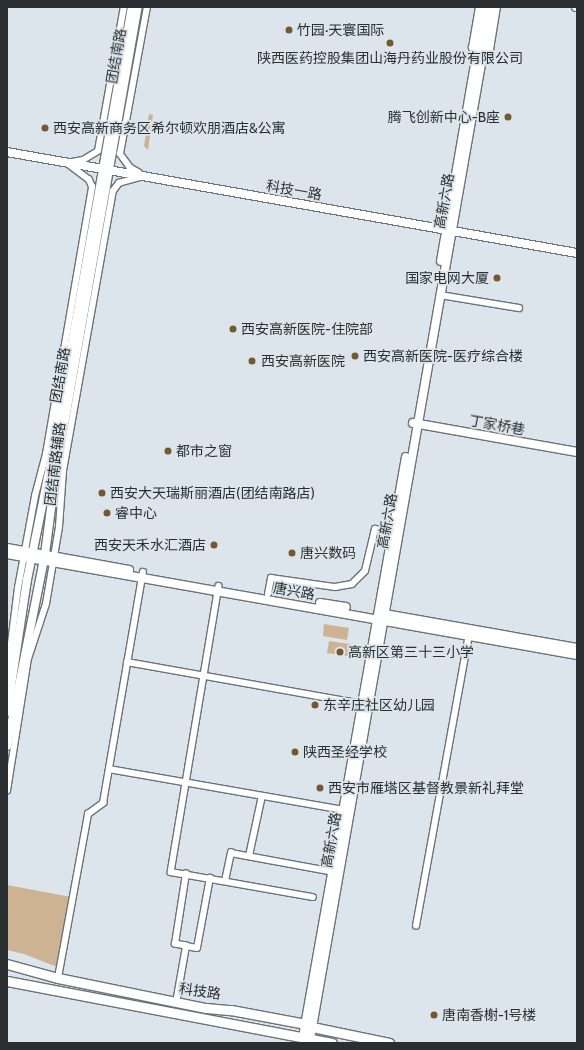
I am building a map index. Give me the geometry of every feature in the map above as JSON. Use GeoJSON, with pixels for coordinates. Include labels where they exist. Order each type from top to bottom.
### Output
{"type":"FeatureCollection","features":[{"type":"Feature","properties":{"kind":"main road","name":"科技路"},"geometry":{"type":"LineString","coordinates":[[7,964],[58,978],[176,1003],[309,1026],[389,1043]]}},
{"type":"Feature","properties":{"kind":"main road","name":"科技路"},"geometry":{"type":"LineString","coordinates":[[7,981],[332,1043]]}},
{"type":"Feature","properties":{"kind":"street"},"geometry":{"type":"LineString","coordinates":[[66,163],[83,160],[98,151],[124,7]]}},
{"type":"Feature","properties":{"kind":"street","name":"团结南路"},"geometry":{"type":"LineString","coordinates":[[7,746],[49,558],[56,470],[132,7]]}},
{"type":"Feature","properties":{"kind":"street","name":"团结南路"},"geometry":{"type":"LineString","coordinates":[[7,712],[28,554],[50,468],[138,7]]}},
{"type":"Feature","properties":{"kind":"street"},"geometry":{"type":"LineString","coordinates":[[145,177],[130,168],[120,154],[147,7]]}},
{"type":"Feature","properties":{"kind":"street"},"geometry":{"type":"LineString","coordinates":[[479,7],[472,48],[479,57],[490,50],[497,7]]}},
{"type":"Feature","properties":{"kind":"street","name":"高新六路"},"geometry":{"type":"LineString","coordinates":[[306,1038],[449,230],[479,57],[485,7]]}},
{"type":"Feature","properties":{"kind":"street","name":"高新六路"},"geometry":{"type":"LineString","coordinates":[[479,57],[491,7]]}},
{"type":"Feature","properties":{"kind":"street","name":"科技一路"},"geometry":{"type":"LineString","coordinates":[[7,152],[577,253]]}},
{"type":"Feature","properties":{"kind":"street","name":"团结南路辅路"},"geometry":{"type":"LineString","coordinates":[[7,676],[92,187],[78,170],[66,163]]}},
{"type":"Feature","properties":{"kind":"street","name":"团结南路辅路"},"geometry":{"type":"LineString","coordinates":[[7,791],[28,659],[42,619],[49,558],[62,500],[63,471],[113,191],[119,183],[145,177]]}},
{"type":"Feature","properties":{"kind":"street","name":"高新六路"},"geometry":{"type":"LineString","coordinates":[[336,872],[343,810],[380,616],[392,532],[440,295],[449,230]]}},
{"type":"Feature","properties":{"kind":"street"},"geometry":{"type":"LineString","coordinates":[[440,295],[519,308]]}},
{"type":"Feature","properties":{"kind":"street","name":"丁家桥巷"},"geometry":{"type":"LineString","coordinates":[[415,424],[577,452]]}},
{"type":"Feature","properties":{"kind":"street"},"geometry":{"type":"LineString","coordinates":[[268,594],[271,578],[335,587],[352,584],[365,571],[375,529],[392,532]]}},
{"type":"Feature","properties":{"kind":"street","name":"唐兴路"},"geometry":{"type":"LineString","coordinates":[[7,548],[28,554],[219,589],[577,648]]}},
{"type":"Feature","properties":{"kind":"street","name":"唐兴路"},"geometry":{"type":"LineString","coordinates":[[7,554],[28,554]]}},
{"type":"Feature","properties":{"kind":"street"},"geometry":{"type":"LineString","coordinates":[[58,978],[88,814],[102,803],[143,575]]}},
{"type":"Feature","properties":{"kind":"street"},"geometry":{"type":"LineString","coordinates":[[219,589],[171,872],[313,897]]}},
{"type":"Feature","properties":{"kind":"street","name":"唐兴路"},"geometry":{"type":"LineString","coordinates":[[219,589],[268,594],[469,635],[577,655]]}},
{"type":"Feature","properties":{"kind":"street"},"geometry":{"type":"LineString","coordinates":[[416,926],[469,635]]}},
{"type":"Feature","properties":{"kind":"street"},"geometry":{"type":"LineString","coordinates":[[127,662],[362,704]]}},
{"type":"Feature","properties":{"kind":"street"},"geometry":{"type":"LineString","coordinates":[[109,769],[343,810]]}},
{"type":"Feature","properties":{"kind":"street"},"geometry":{"type":"LineString","coordinates":[[249,856],[262,796]]}},
{"type":"Feature","properties":{"kind":"street"},"geometry":{"type":"LineString","coordinates":[[225,881],[231,853],[336,872]]}},
{"type":"Feature","properties":{"kind":"street"},"geometry":{"type":"LineString","coordinates":[[186,874],[175,944],[197,948],[210,878]]}},
{"type":"Feature","properties":{"kind":"street"},"geometry":{"type":"LineString","coordinates":[[176,1003],[186,946]]}},
{"type":"Feature","properties":{"kind":"shaded area"},"geometry":{"type":"Polygon","coordinates":[[[149,114],[153,115],[148,150],[144,146],[149,114]]]}},
{"type":"Feature","properties":{"kind":"shaded area"},"geometry":{"type":"Polygon","coordinates":[[[324,624],[349,628],[347,640],[323,636],[324,624]]]}},
{"type":"Feature","properties":{"kind":"shaded area"},"geometry":{"type":"Polygon","coordinates":[[[329,641],[350,644],[348,656],[327,653],[329,641]]]}},
{"type":"Feature","properties":{"kind":"shaded area"},"geometry":{"type":"Polygon","coordinates":[[[7,885],[71,897],[57,967],[24,954],[7,950],[7,885]]]}},
{"type":"Feature","properties":{"kind":"place","name":"竹园·天寰国际"},"geometry":{"type":"Point","coordinates":[289,30]}},
{"type":"Feature","properties":{"kind":"place","name":"陕西医药控股集团山海丹药业股份有限公司"},"geometry":{"type":"Point","coordinates":[390,43]}},
{"type":"Feature","properties":{"kind":"place","name":"腾飞创新中心-B座"},"geometry":{"type":"Point","coordinates":[508,117]}},
{"type":"Feature","properties":{"kind":"place","name":"西安高新商务区希尔顿欢朋酒店&公寓"},"geometry":{"type":"Point","coordinates":[45,128]}},
{"type":"Feature","properties":{"kind":"place","name":"国家电网大厦"},"geometry":{"type":"Point","coordinates":[497,278]}},
{"type":"Feature","properties":{"kind":"place","name":"西安高新医院-住院部"},"geometry":{"type":"Point","coordinates":[233,329]}},
{"type":"Feature","properties":{"kind":"place","name":"西安高新医院-医疗综合楼"},"geometry":{"type":"Point","coordinates":[355,356]}},
{"type":"Feature","properties":{"kind":"place","name":"西安高新医院"},"geometry":{"type":"Point","coordinates":[252,361]}},
{"type":"Feature","properties":{"kind":"place","name":"都市之窗"},"geometry":{"type":"Point","coordinates":[168,451]}},
{"type":"Feature","properties":{"kind":"place","name":"西安大天瑞斯丽酒店(团结南路店)"},"geometry":{"type":"Point","coordinates":[102,493]}},
{"type":"Feature","properties":{"kind":"place","name":"睿中心"},"geometry":{"type":"Point","coordinates":[107,513]}},
{"type":"Feature","properties":{"kind":"place","name":"西安天禾水汇酒店"},"geometry":{"type":"Point","coordinates":[214,545]}},
{"type":"Feature","properties":{"kind":"place","name":"唐兴数码"},"geometry":{"type":"Point","coordinates":[292,553]}},
{"type":"Feature","properties":{"kind":"place","name":"高新区第三十三小学"},"geometry":{"type":"Point","coordinates":[340,652]}},
{"type":"Feature","properties":{"kind":"place","name":"东辛庄社区幼儿园"},"geometry":{"type":"Point","coordinates":[315,705]}},
{"type":"Feature","properties":{"kind":"place","name":"陕西圣经学校"},"geometry":{"type":"Point","coordinates":[295,752]}},
{"type":"Feature","properties":{"kind":"place","name":"西安市雁塔区基督教景新礼拜堂"},"geometry":{"type":"Point","coordinates":[320,788]}},
{"type":"Feature","properties":{"kind":"place","name":"唐南香榭-1号楼"},"geometry":{"type":"Point","coordinates":[434,1015]}}]}
